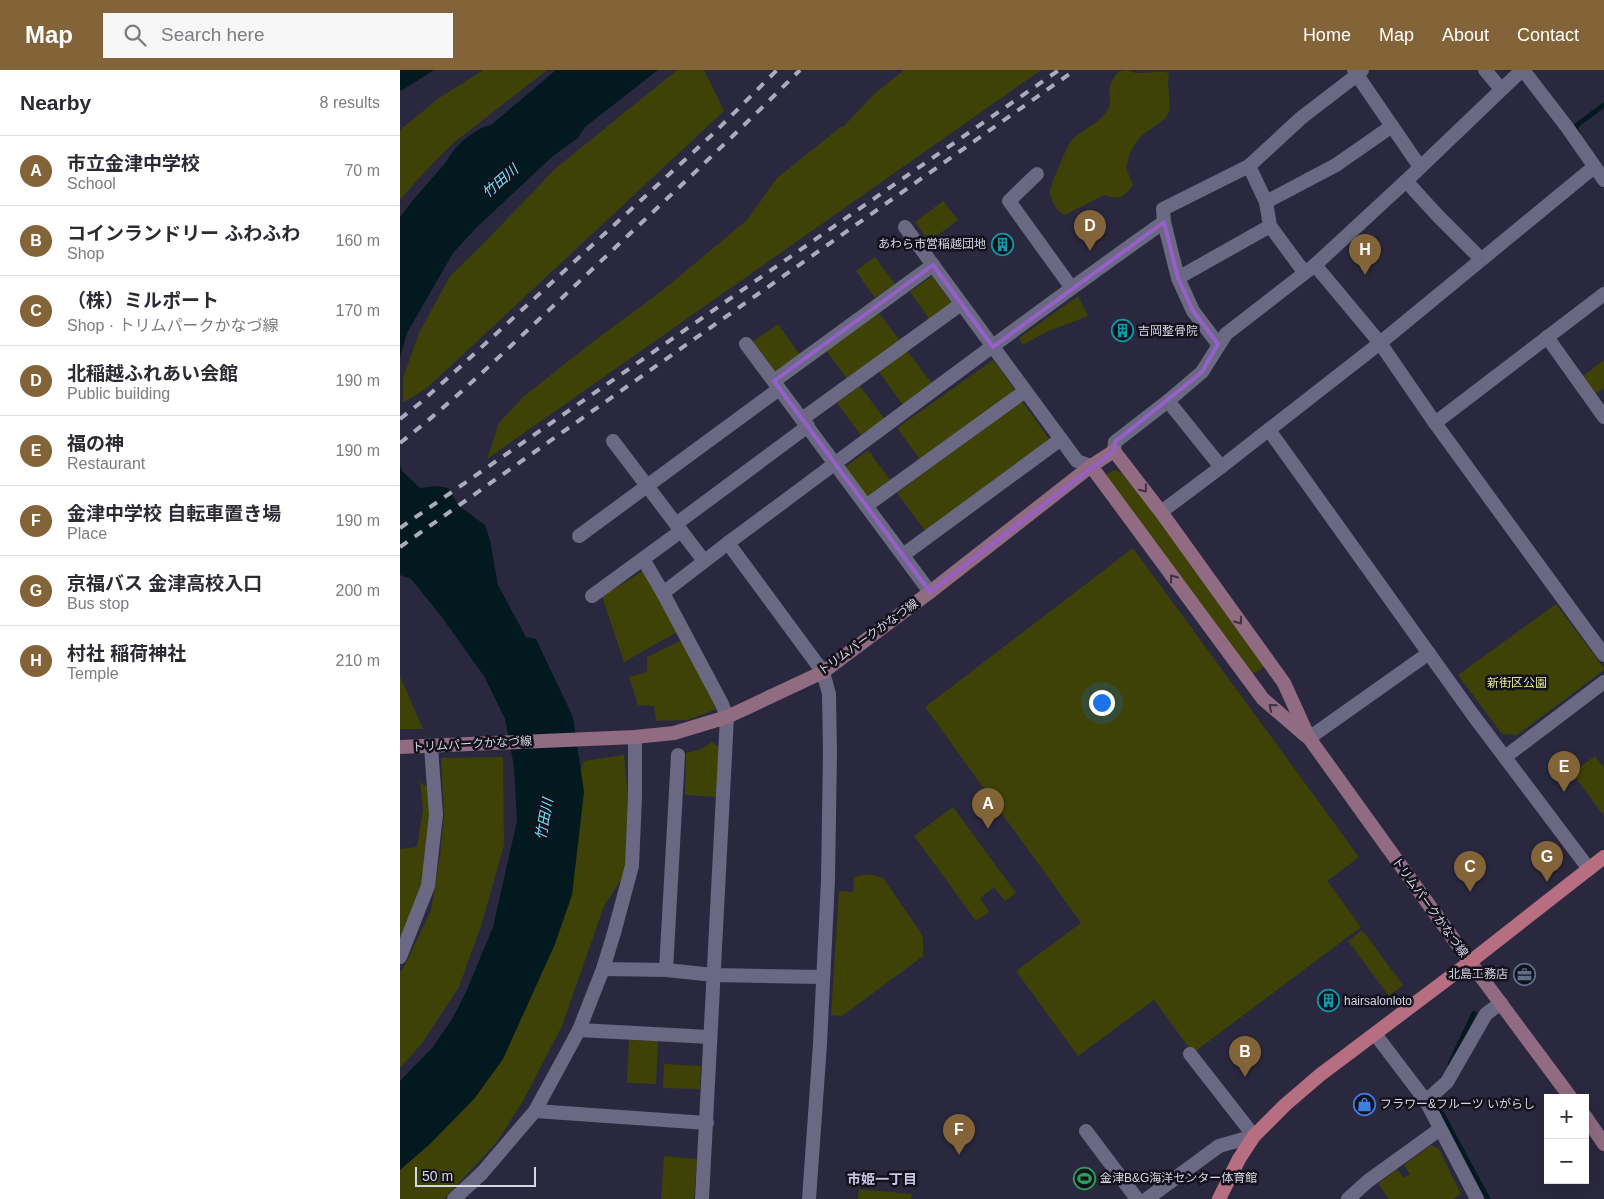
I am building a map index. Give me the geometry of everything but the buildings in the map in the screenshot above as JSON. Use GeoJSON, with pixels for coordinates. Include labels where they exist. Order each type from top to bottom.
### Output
{"type":"FeatureCollection","features":[{"type":"Feature","properties":{"kind":"main road","name":"トリムパークかなづ線"},"geometry":{"type":"LineString","coordinates":[[400,747],[628,737],[674,733],[727,717],[823,672],[930,592],[1091,466],[1114,451],[1161,512],[1284,683],[1309,738],[1470,962],[1569,1094]]}},
{"type":"Feature","properties":{"kind":"main road","name":"トリムパークかなづ線"},"geometry":{"type":"LineString","coordinates":[[1091,466],[1263,699],[1309,738]]}},
{"type":"Feature","properties":{"kind":"main road"},"geometry":{"type":"LineString","coordinates":[[1219,1199],[1239,1159],[1254,1136],[1270,1119],[1320,1075],[1470,962],[1604,857]]}},
{"type":"Feature","properties":{"kind":"main road"},"geometry":{"type":"LineString","coordinates":[[1589,1122],[1604,1144]]}},
{"type":"Feature","properties":{"kind":"street"},"geometry":{"type":"LineString","coordinates":[[1485,70],[1501,90]]}},
{"type":"Feature","properties":{"kind":"street"},"geometry":{"type":"LineString","coordinates":[[1114,451],[1115,442],[1202,372],[1226,334],[1309,269],[1406,181],[1522,70],[1567,127],[1604,180]]}},
{"type":"Feature","properties":{"kind":"street"},"geometry":{"type":"LineString","coordinates":[[1218,344],[1193,311],[1178,278],[1164,222],[1163,209],[1249,166],[1301,118],[1358,72],[1420,167]]}},
{"type":"Feature","properties":{"kind":"street"},"geometry":{"type":"LineString","coordinates":[[1266,202],[1336,165],[1392,126]]}},
{"type":"Feature","properties":{"kind":"street"},"geometry":{"type":"LineString","coordinates":[[1249,166],[1266,202],[1270,226],[1380,343],[1435,423],[1604,655]]}},
{"type":"Feature","properties":{"kind":"street"},"geometry":{"type":"LineString","coordinates":[[1161,512],[1221,468],[1380,343],[1594,167]]}},
{"type":"Feature","properties":{"kind":"street"},"geometry":{"type":"LineString","coordinates":[[1037,174],[1009,201],[1071,287]]}},
{"type":"Feature","properties":{"kind":"street"},"geometry":{"type":"LineString","coordinates":[[1406,181],[1481,259]]}},
{"type":"Feature","properties":{"kind":"street"},"geometry":{"type":"LineString","coordinates":[[663,593],[1071,287],[1164,222]]}},
{"type":"Feature","properties":{"kind":"street"},"geometry":{"type":"LineString","coordinates":[[1178,278],[1270,226]]}},
{"type":"Feature","properties":{"kind":"street"},"geometry":{"type":"LineString","coordinates":[[905,227],[1077,461],[1091,466]]}},
{"type":"Feature","properties":{"kind":"street"},"geometry":{"type":"LineString","coordinates":[[579,536],[647,486],[933,265]]}},
{"type":"Feature","properties":{"kind":"street"},"geometry":{"type":"LineString","coordinates":[[1435,423],[1604,294]]}},
{"type":"Feature","properties":{"kind":"street"},"geometry":{"type":"LineString","coordinates":[[592,596],[643,559],[805,422],[961,304]]}},
{"type":"Feature","properties":{"kind":"street"},"geometry":{"type":"LineString","coordinates":[[1548,337],[1604,417]]}},
{"type":"Feature","properties":{"kind":"street"},"geometry":{"type":"LineString","coordinates":[[746,344],[930,592]]}},
{"type":"Feature","properties":{"kind":"street"},"geometry":{"type":"LineString","coordinates":[[866,506],[1025,391]]}},
{"type":"Feature","properties":{"kind":"street"},"geometry":{"type":"LineString","coordinates":[[1168,401],[1221,468]]}},
{"type":"Feature","properties":{"kind":"street"},"geometry":{"type":"LineString","coordinates":[[1269,430],[1428,653],[1589,868]]}},
{"type":"Feature","properties":{"kind":"street"},"geometry":{"type":"LineString","coordinates":[[903,555],[1061,439]]}},
{"type":"Feature","properties":{"kind":"street"},"geometry":{"type":"LineString","coordinates":[[613,441],[704,561]]}},
{"type":"Feature","properties":{"kind":"street"},"geometry":{"type":"LineString","coordinates":[[728,543],[823,672],[829,694],[828,880],[820,1044],[809,1199]]}},
{"type":"Feature","properties":{"kind":"street"},"geometry":{"type":"LineString","coordinates":[[643,559],[663,593],[722,704],[727,717],[702,1199]]}},
{"type":"Feature","properties":{"kind":"street"},"geometry":{"type":"LineString","coordinates":[[1309,738],[1428,653]]}},
{"type":"Feature","properties":{"kind":"street"},"geometry":{"type":"LineString","coordinates":[[1505,757],[1604,682]]}},
{"type":"Feature","properties":{"kind":"street"},"geometry":{"type":"LineString","coordinates":[[454,1199],[482,1173],[534,1111],[579,1030],[603,969],[632,866],[635,798],[628,737]]}},
{"type":"Feature","properties":{"kind":"street"},"geometry":{"type":"LineString","coordinates":[[400,957],[428,886],[436,815],[431,747]]}},
{"type":"Feature","properties":{"kind":"street"},"geometry":{"type":"LineString","coordinates":[[666,970],[678,755]]}},
{"type":"Feature","properties":{"kind":"street"},"geometry":{"type":"LineString","coordinates":[[603,969],[666,970],[714,975],[822,977]]}},
{"type":"Feature","properties":{"kind":"street"},"geometry":{"type":"LineString","coordinates":[[1426,1101],[1447,1082],[1486,1014],[1501,1002]]}},
{"type":"Feature","properties":{"kind":"street"},"geometry":{"type":"LineString","coordinates":[[579,1030],[710,1037]]}},
{"type":"Feature","properties":{"kind":"street"},"geometry":{"type":"LineString","coordinates":[[1375,1034],[1426,1101],[1478,1199]]}},
{"type":"Feature","properties":{"kind":"street"},"geometry":{"type":"LineString","coordinates":[[1147,1199],[1219,1146],[1254,1136],[1190,1054]]}},
{"type":"Feature","properties":{"kind":"street"},"geometry":{"type":"LineString","coordinates":[[534,1111],[707,1123]]}},
{"type":"Feature","properties":{"kind":"street"},"geometry":{"type":"LineString","coordinates":[[1348,1199],[1368,1181],[1440,1129]]}},
{"type":"Feature","properties":{"kind":"street"},"geometry":{"type":"LineString","coordinates":[[1086,1131],[1136,1199]]}},
{"type":"Feature","properties":{"kind":"highlighted area"},"geometry":{"type":"Polygon","coordinates":[[[1164,222],[1178,278],[1193,311],[1218,344],[1202,372],[1115,442],[1114,451],[930,592],[774,381],[933,265],[993,347],[1164,222]]]}},
{"type":"Feature","properties":{"kind":"green space"},"geometry":{"type":"Polygon","coordinates":[[[483,70],[547,70],[452,144],[400,200],[400,130],[439,98],[483,70]]]}},
{"type":"Feature","properties":{"kind":"green space"},"geometry":{"type":"Polygon","coordinates":[[[677,70],[704,70],[724,111],[428,387],[403,403],[403,378],[419,333],[450,276],[556,168],[677,70]]]}},
{"type":"Feature","properties":{"kind":"green space"},"geometry":{"type":"Polygon","coordinates":[[[904,70],[1041,70],[487,459],[499,423],[523,397],[663,290],[747,220],[777,178],[843,127],[873,95],[904,70]]]}},
{"type":"Feature","properties":{"kind":"green space"},"geometry":{"type":"Polygon","coordinates":[[[1126,70],[1136,73],[1169,73],[1170,109],[1166,118],[1140,137],[1130,152],[1126,168],[1133,185],[1121,197],[1114,198],[1104,195],[1065,215],[1057,208],[1050,194],[1059,165],[1071,141],[1099,120],[1107,111],[1110,104],[1109,89],[1111,83],[1118,72],[1126,70]]]}},
{"type":"Feature","properties":{"kind":"green space"},"geometry":{"type":"Polygon","coordinates":[[[943,201],[958,220],[929,242],[915,222],[943,201]]]}},
{"type":"Feature","properties":{"kind":"green space"},"geometry":{"type":"Polygon","coordinates":[[[875,257],[895,284],[875,298],[856,271],[875,257]]]}},
{"type":"Feature","properties":{"kind":"green space"},"geometry":{"type":"Polygon","coordinates":[[[932,276],[952,304],[930,320],[910,292],[932,276]]]}},
{"type":"Feature","properties":{"kind":"green space"},"geometry":{"type":"Polygon","coordinates":[[[1078,296],[1088,316],[1046,332],[1023,345],[1019,338],[1078,296]]]}},
{"type":"Feature","properties":{"kind":"green space"},"geometry":{"type":"Polygon","coordinates":[[[878,312],[900,341],[848,380],[826,350],[878,312]]]}},
{"type":"Feature","properties":{"kind":"green space"},"geometry":{"type":"Polygon","coordinates":[[[778,324],[801,356],[775,375],[751,343],[778,324]]]}},
{"type":"Feature","properties":{"kind":"green space"},"geometry":{"type":"Polygon","coordinates":[[[907,351],[934,386],[905,408],[879,372],[907,351]]]}},
{"type":"Feature","properties":{"kind":"green space"},"geometry":{"type":"Polygon","coordinates":[[[993,360],[1016,391],[921,461],[897,428],[993,360]]]}},
{"type":"Feature","properties":{"kind":"green space"},"geometry":{"type":"Polygon","coordinates":[[[1604,360],[1604,388],[1595,394],[1582,377],[1604,360]]]}},
{"type":"Feature","properties":{"kind":"green space"},"geometry":{"type":"Polygon","coordinates":[[[860,386],[886,421],[863,438],[837,403],[860,386]]]}},
{"type":"Feature","properties":{"kind":"green space"},"geometry":{"type":"Polygon","coordinates":[[[1022,401],[1050,440],[926,532],[897,493],[1022,401]]]}},
{"type":"Feature","properties":{"kind":"green space"},"geometry":{"type":"Polygon","coordinates":[[[868,450],[890,480],[866,498],[844,468],[868,450]]]}},
{"type":"Feature","properties":{"kind":"green space"},"geometry":{"type":"Polygon","coordinates":[[[1115,470],[1129,477],[1266,665],[1252,675],[1105,475],[1115,470]]]}},
{"type":"Feature","properties":{"kind":"green space"},"geometry":{"type":"Polygon","coordinates":[[[1133,548],[1359,857],[1327,881],[1361,927],[1193,1053],[1154,1000],[1078,1056],[1016,971],[1081,923],[925,707],[1133,548]]]}},
{"type":"Feature","properties":{"kind":"green space"},"geometry":{"type":"Polygon","coordinates":[[[645,570],[677,632],[624,662],[602,596],[645,570]]]}},
{"type":"Feature","properties":{"kind":"green space","name":"新街区公園"},"geometry":{"type":"Polygon","coordinates":[[[1556,604],[1604,670],[1517,735],[1502,734],[1458,675],[1556,604]]]}},
{"type":"Feature","properties":{"kind":"green space"},"geometry":{"type":"Polygon","coordinates":[[[684,639],[717,709],[687,720],[656,721],[654,706],[638,705],[629,677],[647,672],[647,657],[684,639]]]}},
{"type":"Feature","properties":{"kind":"green space"},"geometry":{"type":"Polygon","coordinates":[[[400,676],[423,729],[400,729],[400,676]]]}},
{"type":"Feature","properties":{"kind":"green space"},"geometry":{"type":"Polygon","coordinates":[[[712,742],[719,747],[718,797],[685,795],[686,753],[701,749],[712,742]]]}},
{"type":"Feature","properties":{"kind":"green space"},"geometry":{"type":"Polygon","coordinates":[[[624,755],[629,807],[628,869],[604,906],[562,1026],[523,1101],[496,1143],[444,1199],[400,1199],[400,1166],[563,875],[583,761],[624,755]]]}},
{"type":"Feature","properties":{"kind":"green space"},"geometry":{"type":"Polygon","coordinates":[[[1595,756],[1604,768],[1604,816],[1572,773],[1595,756]]]}},
{"type":"Feature","properties":{"kind":"green space"},"geometry":{"type":"Polygon","coordinates":[[[503,757],[504,845],[482,923],[459,987],[423,1042],[400,1068],[400,972],[431,910],[444,816],[441,758],[503,757]]]}},
{"type":"Feature","properties":{"kind":"green space"},"geometry":{"type":"Polygon","coordinates":[[[420,782],[429,788],[431,821],[420,899],[400,947],[400,849],[417,847],[423,810],[420,782]]]}},
{"type":"Feature","properties":{"kind":"green space"},"geometry":{"type":"Polygon","coordinates":[[[953,807],[1016,893],[1005,901],[994,887],[980,898],[989,912],[976,921],[914,836],[953,807]]]}},
{"type":"Feature","properties":{"kind":"green space"},"geometry":{"type":"Polygon","coordinates":[[[869,874],[883,878],[919,930],[923,938],[923,956],[842,1016],[831,1015],[839,891],[853,892],[854,877],[869,874]]]}},
{"type":"Feature","properties":{"kind":"green space"},"geometry":{"type":"Polygon","coordinates":[[[1362,930],[1403,985],[1389,996],[1348,941],[1362,930]]]}},
{"type":"Feature","properties":{"kind":"green space"},"geometry":{"type":"Polygon","coordinates":[[[629,1040],[658,1041],[656,1084],[627,1083],[629,1040]]]}},
{"type":"Feature","properties":{"kind":"green space"},"geometry":{"type":"Polygon","coordinates":[[[664,1064],[701,1066],[700,1089],[663,1088],[664,1064]]]}},
{"type":"Feature","properties":{"kind":"green space"},"geometry":{"type":"Polygon","coordinates":[[[1431,1145],[1439,1149],[1461,1194],[1453,1199],[1389,1199],[1378,1184],[1397,1169],[1404,1178],[1410,1174],[1404,1165],[1431,1145]]]}},
{"type":"Feature","properties":{"kind":"green space"},"geometry":{"type":"Polygon","coordinates":[[[664,1156],[697,1159],[694,1199],[661,1199],[664,1156]]]}},
{"type":"Feature","properties":{"kind":"green space"},"geometry":{"type":"Polygon","coordinates":[[[859,1189],[912,1194],[911,1199],[858,1199],[859,1189]]]}},
{"type":"Feature","properties":{"kind":"water"},"geometry":{"type":"Polygon","coordinates":[[[400,70],[434,70],[401,91],[400,70]]]}},
{"type":"Feature","properties":{"kind":"water","name":"竹田川"},"geometry":{"type":"Polygon","coordinates":[[[556,70],[658,70],[585,127],[578,138],[553,156],[476,228],[453,253],[407,333],[400,357],[400,217],[464,140],[474,132],[491,125],[556,70]]]}},
{"type":"Feature","properties":{"kind":"water","name":"竹田川"},"geometry":{"type":"Polygon","coordinates":[[[400,465],[402,471],[420,488],[437,486],[448,488],[459,506],[485,525],[490,540],[498,585],[526,637],[536,639],[573,717],[584,792],[572,895],[555,944],[503,1059],[474,1099],[430,1144],[400,1170],[400,1081],[432,1048],[451,1021],[466,992],[493,927],[517,821],[514,766],[505,719],[484,676],[441,616],[411,579],[400,575],[400,465]]]}},
{"type":"Feature","properties":{"kind":"waterway"},"geometry":{"type":"LineString","coordinates":[[1578,133],[1576,130],[1577,125],[1604,105]]}},
{"type":"Feature","properties":{"kind":"waterway"},"geometry":{"type":"LineString","coordinates":[[1450,1064],[1474,1013]]}},
{"type":"Feature","properties":{"kind":"waterway"},"geometry":{"type":"LineString","coordinates":[[1435,1097],[1436,1103],[1488,1199]]}},
{"type":"Feature","properties":{"kind":"railway"},"geometry":{"type":"LineString","coordinates":[[400,419],[460,367],[714,133],[777,70]]}},
{"type":"Feature","properties":{"kind":"railway"},"geometry":{"type":"LineString","coordinates":[[400,443],[504,353],[800,70]]}},
{"type":"Feature","properties":{"kind":"railway"},"geometry":{"type":"LineString","coordinates":[[400,528],[1059,70]]}},
{"type":"Feature","properties":{"kind":"railway"},"geometry":{"type":"LineString","coordinates":[[400,547],[1075,70]]}},
{"type":"Feature","properties":{"kind":"place","name":"あわら市営稲越団地"},"geometry":{"type":"Point","coordinates":[1002,244]}},
{"type":"Feature","properties":{"kind":"place","name":"北稲越ふれあい会館"},"geometry":{"type":"Point","coordinates":[1090,251]}},
{"type":"Feature","properties":{"kind":"place","name":"村社 稲荷神社"},"geometry":{"type":"Point","coordinates":[1365,275]}},
{"type":"Feature","properties":{"kind":"place","name":"吉岡整骨院"},"geometry":{"type":"Point","coordinates":[1122,331]}},
{"type":"Feature","properties":{"kind":"place","name":"福の神"},"geometry":{"type":"Point","coordinates":[1564,792]}},
{"type":"Feature","properties":{"kind":"place","name":"市立金津中学校"},"geometry":{"type":"Point","coordinates":[988,829]}},
{"type":"Feature","properties":{"kind":"place","name":"京福バス 金津高校入口"},"geometry":{"type":"Point","coordinates":[1547,882]}},
{"type":"Feature","properties":{"kind":"place","name":"（株）ミルポート"},"geometry":{"type":"Point","coordinates":[1470,892]}},
{"type":"Feature","properties":{"kind":"place","name":"北島工務店"},"geometry":{"type":"Point","coordinates":[1524,974]}},
{"type":"Feature","properties":{"kind":"place","name":"hairsalonloto"},"geometry":{"type":"Point","coordinates":[1328,1001]}},
{"type":"Feature","properties":{"kind":"place","name":"コインランドリー ふわふわ"},"geometry":{"type":"Point","coordinates":[1245,1077]}},
{"type":"Feature","properties":{"kind":"place","name":"フラワー&フルーツ いがらし"},"geometry":{"type":"Point","coordinates":[1364,1104]}},
{"type":"Feature","properties":{"kind":"place","name":"金津中学校 自転車置き場"},"geometry":{"type":"Point","coordinates":[959,1155]}},
{"type":"Feature","properties":{"kind":"place","name":"金津B&G海洋センター体育館"},"geometry":{"type":"Point","coordinates":[1084,1178]}},
{"type":"Feature","properties":{"kind":"district","name":"市姫一丁目"},"geometry":{"type":"Point","coordinates":[882,1179]}}]}
